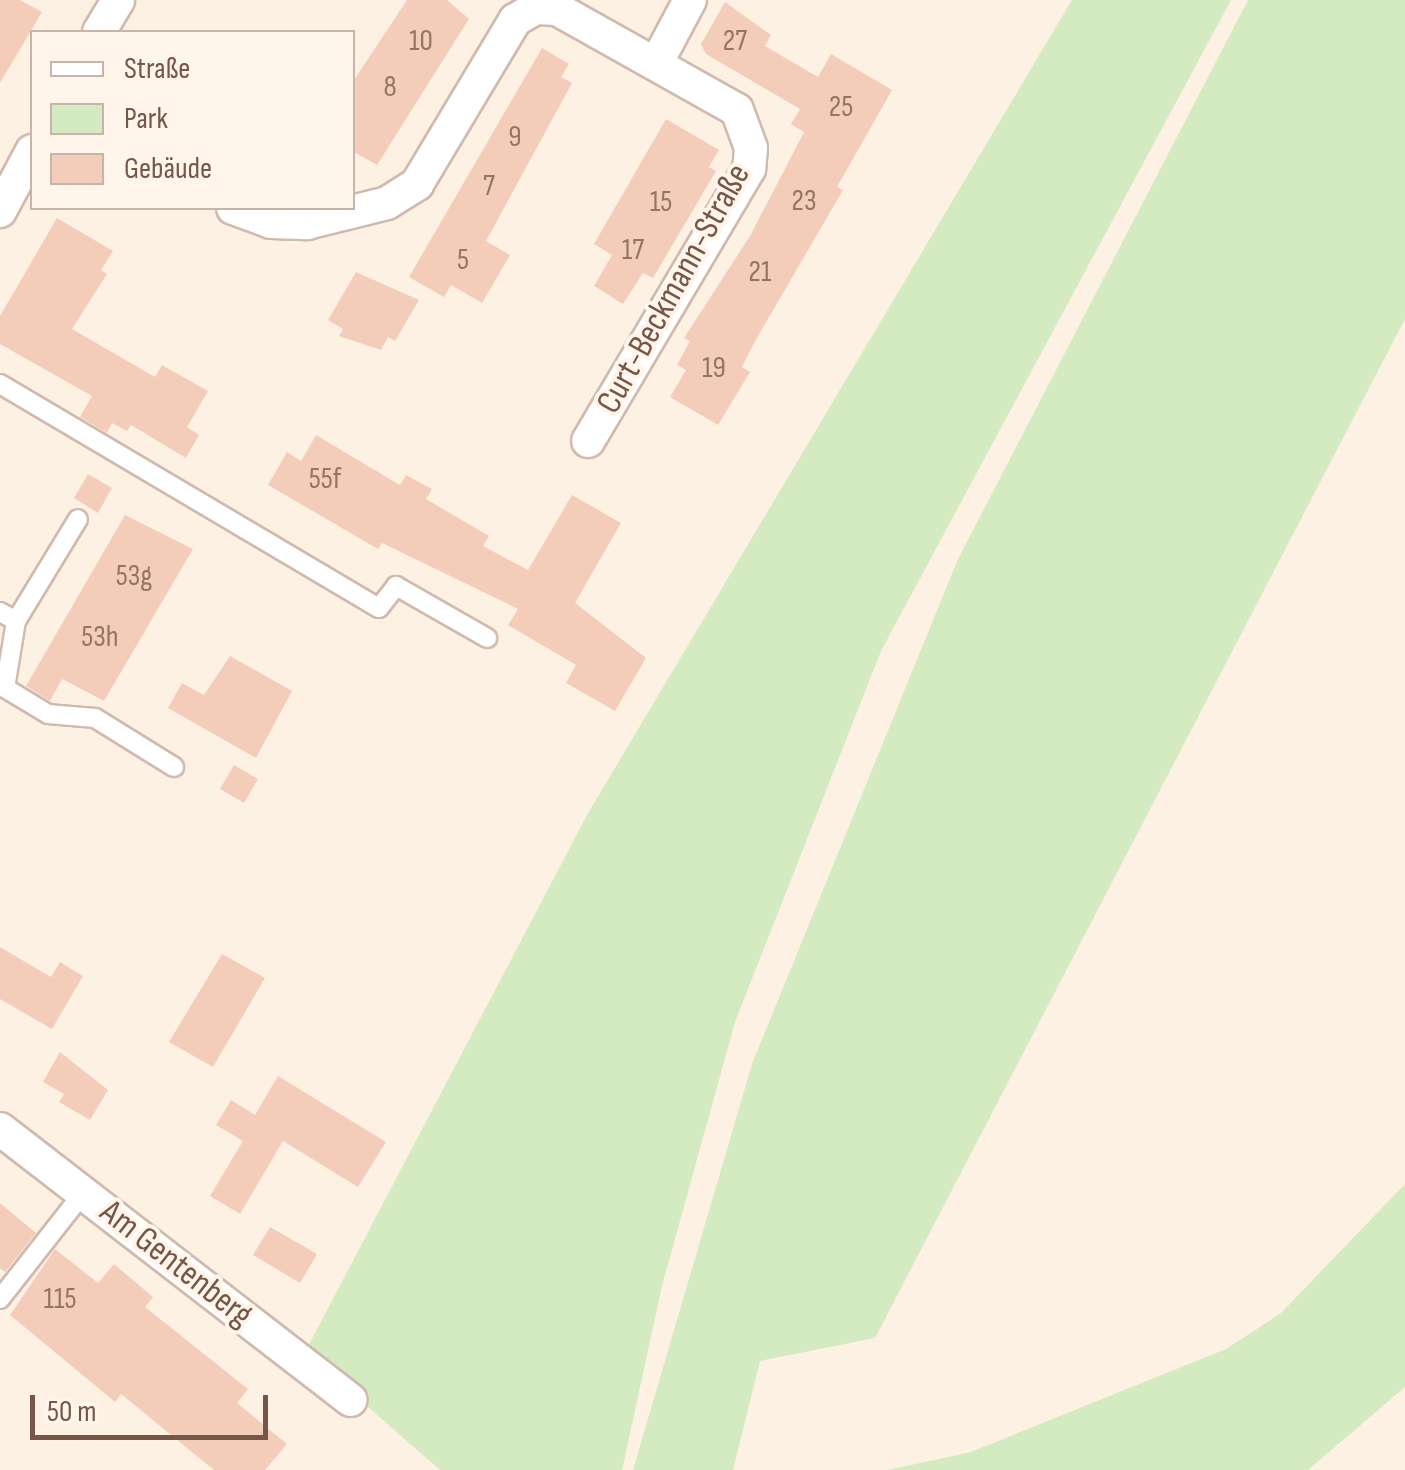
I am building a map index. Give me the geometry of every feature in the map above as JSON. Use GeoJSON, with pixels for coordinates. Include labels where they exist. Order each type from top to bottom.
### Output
{"type":"FeatureCollection","features":[{"type":"Feature","properties":{"kind":"street"},"geometry":{"type":"LineString","coordinates":[[100,30],[118,0]]}},
{"type":"Feature","properties":{"kind":"street"},"geometry":{"type":"LineString","coordinates":[[657,62],[690,0]]}},
{"type":"Feature","properties":{"kind":"street","name":"Curt-Beckmann-Straße"},"geometry":{"type":"LineString","coordinates":[[239,210],[272,222],[307,223],[387,203],[416,184],[515,20],[536,8],[558,5],[736,110],[751,148],[749,169],[588,440]]}},
{"type":"Feature","properties":{"kind":"street"},"geometry":{"type":"LineString","coordinates":[[0,212],[30,155]]}},
{"type":"Feature","properties":{"kind":"street","name":"Am Gentenberg"},"geometry":{"type":"LineString","coordinates":[[0,1129],[351,1400]]}},
{"type":"Feature","properties":{"kind":"lane"},"geometry":{"type":"LineString","coordinates":[[0,384],[379,608],[396,586],[487,638]]}},
{"type":"Feature","properties":{"kind":"lane"},"geometry":{"type":"LineString","coordinates":[[78,519],[8,617],[5,688],[48,714],[95,718],[174,768]]}},
{"type":"Feature","properties":{"kind":"lane"},"geometry":{"type":"LineString","coordinates":[[0,1299],[83,1193]]}},
{"type":"Feature","properties":{"kind":"green space"},"geometry":{"type":"Polygon","coordinates":[[[1072,0],[1231,0],[881,651],[735,1022],[662,1286],[622,1470],[440,1470],[305,1352],[587,815],[1072,0]]]}},
{"type":"Feature","properties":{"kind":"green space"},"geometry":{"type":"Polygon","coordinates":[[[1248,0],[1405,0],[1405,319],[875,1338],[760,1361],[733,1470],[633,1470],[752,1064],[958,559],[1248,0]]]}},
{"type":"Feature","properties":{"kind":"green space"},"geometry":{"type":"Polygon","coordinates":[[[1405,1184],[1405,1387],[1308,1470],[888,1470],[971,1452],[1226,1349],[1281,1313],[1405,1184]]]}},
{"type":"Feature","properties":{"kind":"building"},"geometry":{"type":"Polygon","coordinates":[[[0,0],[20,0],[42,12],[0,83],[0,0]]]}},
{"type":"Feature","properties":{"kind":"building"},"geometry":{"type":"Polygon","coordinates":[[[407,0],[447,0],[469,19],[377,165],[355,153],[355,78],[407,0]]]}},
{"type":"Feature","properties":{"kind":"building"},"geometry":{"type":"Polygon","coordinates":[[[725,2],[771,35],[765,46],[818,77],[831,54],[892,90],[837,187],[843,190],[754,343],[742,367],[750,372],[718,425],[670,397],[686,370],[677,365],[690,341],[684,338],[750,236],[804,132],[791,124],[800,109],[706,54],[701,44],[725,2]]]}},
{"type":"Feature","properties":{"kind":"building"},"geometry":{"type":"Polygon","coordinates":[[[542,48],[569,64],[561,77],[572,83],[486,241],[510,255],[482,303],[451,285],[444,297],[409,277],[542,48]]]}},
{"type":"Feature","properties":{"kind":"building"},"geometry":{"type":"Polygon","coordinates":[[[666,119],[719,150],[709,167],[716,171],[653,278],[643,273],[623,304],[594,286],[612,255],[594,244],[666,119]]]}},
{"type":"Feature","properties":{"kind":"building"},"geometry":{"type":"Polygon","coordinates":[[[57,218],[113,251],[101,270],[107,274],[72,329],[155,377],[162,365],[208,391],[187,427],[199,435],[186,458],[131,425],[127,431],[112,423],[107,433],[80,417],[92,396],[0,344],[0,316],[57,218]]]}},
{"type":"Feature","properties":{"kind":"building"},"geometry":{"type":"Polygon","coordinates":[[[356,272],[419,300],[395,341],[388,337],[381,350],[339,336],[343,329],[328,320],[356,272]]]}},
{"type":"Feature","properties":{"kind":"building"},"geometry":{"type":"Polygon","coordinates":[[[316,435],[400,485],[406,475],[432,489],[426,499],[489,536],[483,546],[528,570],[572,495],[621,523],[575,603],[646,658],[615,711],[566,683],[576,665],[508,625],[518,609],[382,543],[378,549],[268,485],[287,452],[301,461],[316,435]]]}},
{"type":"Feature","properties":{"kind":"building"},"geometry":{"type":"Polygon","coordinates":[[[88,474],[112,488],[98,513],[74,498],[88,474]]]}},
{"type":"Feature","properties":{"kind":"building"},"geometry":{"type":"Polygon","coordinates":[[[125,515],[193,549],[104,701],[62,679],[50,701],[26,686],[125,515]]]}},
{"type":"Feature","properties":{"kind":"building"},"geometry":{"type":"Polygon","coordinates":[[[230,656],[292,691],[256,758],[168,708],[182,683],[204,695],[230,656]]]}},
{"type":"Feature","properties":{"kind":"building"},"geometry":{"type":"Polygon","coordinates":[[[234,765],[258,779],[244,803],[220,789],[234,765]]]}},
{"type":"Feature","properties":{"kind":"building"},"geometry":{"type":"Polygon","coordinates":[[[0,947],[51,977],[60,962],[83,976],[52,1029],[0,999],[0,947]]]}},
{"type":"Feature","properties":{"kind":"building"},"geometry":{"type":"Polygon","coordinates":[[[222,954],[265,978],[213,1067],[169,1042],[222,954]]]}},
{"type":"Feature","properties":{"kind":"building"},"geometry":{"type":"Polygon","coordinates":[[[60,1052],[108,1090],[90,1120],[59,1102],[64,1094],[43,1082],[60,1052]]]}},
{"type":"Feature","properties":{"kind":"building"},"geometry":{"type":"Polygon","coordinates":[[[278,1076],[386,1142],[358,1187],[283,1141],[240,1214],[210,1196],[243,1141],[216,1125],[231,1100],[255,1115],[278,1076]]]}},
{"type":"Feature","properties":{"kind":"building"},"geometry":{"type":"Polygon","coordinates":[[[0,1203],[36,1233],[5,1272],[0,1268],[0,1203]]]}},
{"type":"Feature","properties":{"kind":"building"},"geometry":{"type":"Polygon","coordinates":[[[270,1227],[317,1254],[300,1283],[253,1255],[270,1227]]]}},
{"type":"Feature","properties":{"kind":"building"},"geometry":{"type":"Polygon","coordinates":[[[55,1249],[98,1283],[114,1264],[153,1297],[145,1307],[248,1389],[237,1403],[287,1444],[265,1470],[214,1470],[121,1394],[115,1402],[10,1315],[55,1249]]]}}]}
